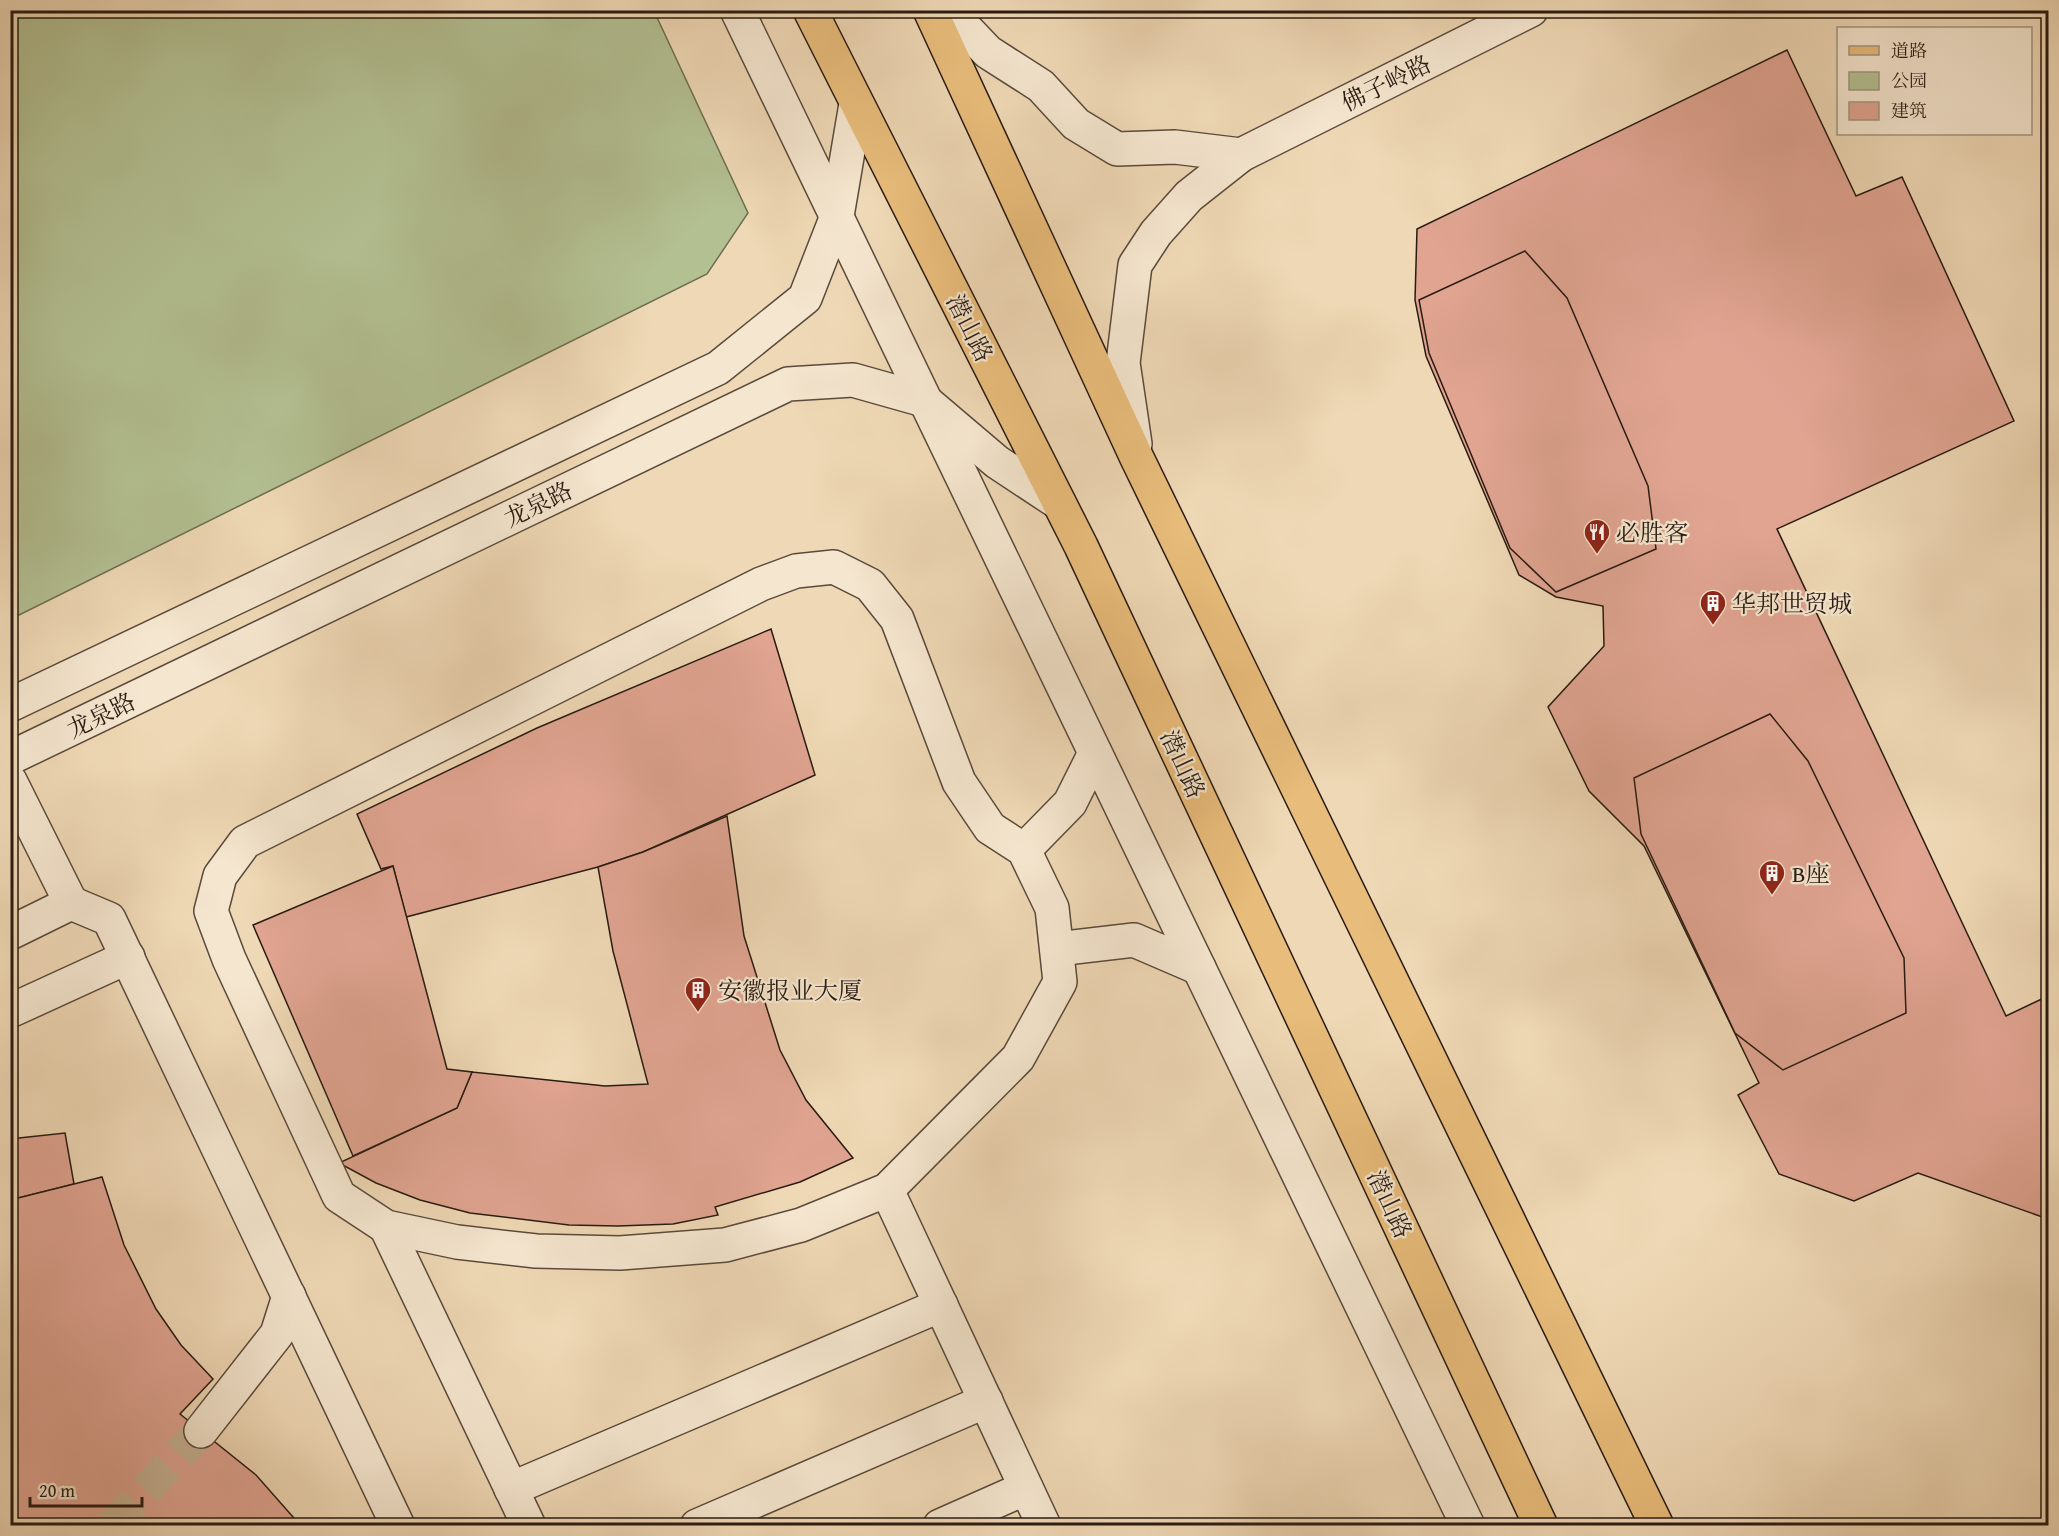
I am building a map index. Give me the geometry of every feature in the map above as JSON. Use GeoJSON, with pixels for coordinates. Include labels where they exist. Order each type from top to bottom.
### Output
{"type":"FeatureCollection","features":[{"type":"Feature","properties":{"kind":"main road","name":"潜山路"},"geometry":{"type":"LineString","coordinates":[[810,10],[1059,503],[1541,1526]]}},
{"type":"Feature","properties":{"kind":"main road"},"geometry":{"type":"LineString","coordinates":[[930,10],[1136,456],[1657,1526]]}},
{"type":"Feature","properties":{"kind":"street"},"geometry":{"type":"LineString","coordinates":[[737,10],[1468,1526]]}},
{"type":"Feature","properties":{"kind":"street"},"geometry":{"type":"LineString","coordinates":[[948,10],[988,52],[1041,86],[1076,124],[1117,149],[1175,147],[1241,155]]}},
{"type":"Feature","properties":{"kind":"street","name":"佛子岭路"},"geometry":{"type":"LineString","coordinates":[[1136,456],[1124,363],[1135,265],[1156,234],[1189,196],[1241,155],[1531,10]]}},
{"type":"Feature","properties":{"kind":"street","name":"龙泉路"},"geometry":{"type":"LineString","coordinates":[[10,705],[718,368],[805,298],[837,216],[856,104]]}},
{"type":"Feature","properties":{"kind":"street","name":"龙泉路"},"geometry":{"type":"LineString","coordinates":[[10,758],[788,384],[853,380],[924,400],[997,462],[1059,503]]}},
{"type":"Feature","properties":{"kind":"street"},"geometry":{"type":"LineString","coordinates":[[834,567],[870,585],[897,619],[959,782],[990,828],[1024,850],[1052,908],[1057,949],[1060,982],[1018,1058],[887,1190],[801,1225],[725,1245],[620,1253],[536,1251],[457,1242],[386,1227],[339,1196],[229,959],[211,911],[220,876],[245,842],[761,584],[796,571],[834,567]]}},
{"type":"Feature","properties":{"kind":"street"},"geometry":{"type":"LineString","coordinates":[[1024,850],[1070,803],[1095,753]]}},
{"type":"Feature","properties":{"kind":"street"},"geometry":{"type":"LineString","coordinates":[[10,781],[71,903],[109,919],[398,1526]]}},
{"type":"Feature","properties":{"kind":"street"},"geometry":{"type":"LineString","coordinates":[[10,933],[71,903]]}},
{"type":"Feature","properties":{"kind":"street"},"geometry":{"type":"LineString","coordinates":[[1057,949],[1134,939],[1199,968]]}},
{"type":"Feature","properties":{"kind":"street"},"geometry":{"type":"LineString","coordinates":[[10,1011],[128,957]]}},
{"type":"Feature","properties":{"kind":"street"},"geometry":{"type":"LineString","coordinates":[[887,1190],[1044,1526]]}},
{"type":"Feature","properties":{"kind":"street"},"geometry":{"type":"LineString","coordinates":[[386,1227],[529,1526]]}},
{"type":"Feature","properties":{"kind":"street"},"geometry":{"type":"LineString","coordinates":[[201,1431],[277,1334],[289,1296]]}},
{"type":"Feature","properties":{"kind":"street"},"geometry":{"type":"LineString","coordinates":[[512,1489],[941,1305]]}},
{"type":"Feature","properties":{"kind":"street"},"geometry":{"type":"LineString","coordinates":[[697,1526],[986,1401]]}},
{"type":"Feature","properties":{"kind":"street"},"geometry":{"type":"LineString","coordinates":[[940,1526],[1026,1488]]}},
{"type":"Feature","properties":{"kind":"green space"},"geometry":{"type":"Polygon","coordinates":[[[11,10],[654,11],[748,213],[707,274],[11,619],[11,10]]]}},
{"type":"Feature","properties":{"kind":"building","name":"华邦世贸城"},"geometry":{"type":"Polygon","coordinates":[[[1787,50],[1856,196],[1902,177],[2014,421],[1777,529],[2006,1016],[2048,996],[2048,1219],[1918,1173],[1854,1201],[1779,1174],[1738,1095],[1759,1083],[1644,846],[1589,791],[1548,707],[1604,646],[1603,606],[1556,597],[1519,575],[1426,356],[1415,300],[1417,229],[1787,50]]]}},
{"type":"Feature","properties":{"kind":"building"},"geometry":{"type":"Polygon","coordinates":[[[1525,251],[1567,298],[1648,486],[1656,549],[1556,592],[1510,548],[1429,353],[1419,300],[1525,251]]]}},
{"type":"Feature","properties":{"kind":"building"},"geometry":{"type":"Polygon","coordinates":[[[771,629],[815,775],[643,852],[598,867],[406,917],[393,866],[381,869],[357,814],[537,728],[771,629]]]}},
{"type":"Feature","properties":{"kind":"building","name":"B座"},"geometry":{"type":"Polygon","coordinates":[[[1770,714],[1808,761],[1904,958],[1906,1013],[1783,1070],[1735,1033],[1641,834],[1634,778],[1770,714]]]}},
{"type":"Feature","properties":{"kind":"building","name":"安徽报业大厦"},"geometry":{"type":"Polygon","coordinates":[[[727,816],[744,936],[780,1050],[806,1100],[853,1158],[800,1182],[715,1207],[718,1215],[673,1224],[618,1226],[569,1225],[470,1213],[420,1200],[376,1183],[339,1163],[457,1108],[472,1072],[605,1086],[648,1084],[613,951],[598,867],[643,852],[727,816]]]}},
{"type":"Feature","properties":{"kind":"building"},"geometry":{"type":"Polygon","coordinates":[[[393,866],[447,1069],[472,1072],[457,1108],[353,1156],[253,925],[393,866]]]}},
{"type":"Feature","properties":{"kind":"building"},"geometry":{"type":"Polygon","coordinates":[[[65,1133],[74,1184],[10,1200],[10,1139],[65,1133]]]}},
{"type":"Feature","properties":{"kind":"building"},"geometry":{"type":"Polygon","coordinates":[[[102,1177],[124,1245],[156,1309],[181,1345],[213,1379],[180,1414],[256,1475],[301,1526],[10,1526],[10,1200],[102,1177]]]}},
{"type":"Feature","properties":{"kind":"tunnel"},"geometry":{"type":"LineString","coordinates":[[112,1526],[201,1431]]}},
{"type":"Feature","properties":{"kind":"place","name":"必胜客"},"geometry":{"type":"Point","coordinates":[1597,555]}},
{"type":"Feature","properties":{"kind":"place","name":"华邦世贸城"},"geometry":{"type":"Point","coordinates":[1713,626]}},
{"type":"Feature","properties":{"kind":"place","name":"B座"},"geometry":{"type":"Point","coordinates":[1772,896]}},
{"type":"Feature","properties":{"kind":"place","name":"安徽报业大厦"},"geometry":{"type":"Point","coordinates":[698,1013]}}]}
